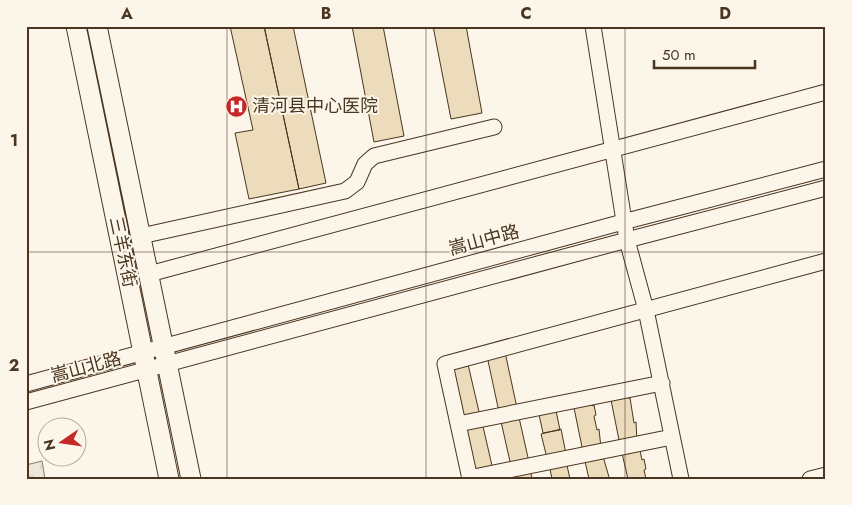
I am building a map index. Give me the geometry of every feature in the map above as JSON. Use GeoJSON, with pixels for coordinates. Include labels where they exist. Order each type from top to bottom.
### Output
{"type":"FeatureCollection","features":[{"type":"Feature","properties":{"kind":"main road","name":"三羊东街"},"geometry":{"type":"LineString","coordinates":[[76,26],[155,358],[191,479]]}},
{"type":"Feature","properties":{"kind":"main road","name":"三羊东街"},"geometry":{"type":"LineString","coordinates":[[97,26],[149,274],[155,358],[169,479]]}},
{"type":"Feature","properties":{"kind":"street"},"geometry":{"type":"LineString","coordinates":[[593,26],[623,222],[646,310],[680,479]]}},
{"type":"Feature","properties":{"kind":"street"},"geometry":{"type":"LineString","coordinates":[[149,274],[826,92]]}},
{"type":"Feature","properties":{"kind":"street"},"geometry":{"type":"LineString","coordinates":[[141,236],[345,191],[357,182],[365,164],[374,156],[494,127]]}},
{"type":"Feature","properties":{"kind":"street","name":"嵩山中路"},"geometry":{"type":"LineString","coordinates":[[155,358],[623,222],[826,169]]}},
{"type":"Feature","properties":{"kind":"street","name":"嵩山中路"},"geometry":{"type":"LineString","coordinates":[[155,358],[627,240],[826,188]]}},
{"type":"Feature","properties":{"kind":"street"},"geometry":{"type":"LineString","coordinates":[[672,437],[469,478],[444,364],[826,261]]}},
{"type":"Feature","properties":{"kind":"street","name":"嵩山北路"},"geometry":{"type":"LineString","coordinates":[[26,384],[155,358]]}},
{"type":"Feature","properties":{"kind":"street","name":"嵩山北路"},"geometry":{"type":"LineString","coordinates":[[26,402],[155,358]]}},
{"type":"Feature","properties":{"kind":"street"},"geometry":{"type":"LineString","coordinates":[[458,424],[662,383]]}},
{"type":"Feature","properties":{"kind":"street"},"geometry":{"type":"LineString","coordinates":[[810,479],[826,475]]}},
{"type":"Feature","properties":{"kind":"green space"},"geometry":{"type":"Polygon","coordinates":[[[38,462],[38,468],[43,468],[45,479],[26,479],[26,465],[38,462]]]}},
{"type":"Feature","properties":{"kind":"building"},"geometry":{"type":"Polygon","coordinates":[[[230,26],[264,26],[299,189],[249,199],[235,133],[253,130],[230,26]]]}},
{"type":"Feature","properties":{"kind":"building"},"geometry":{"type":"Polygon","coordinates":[[[264,26],[293,26],[326,183],[299,189],[264,26]]]}},
{"type":"Feature","properties":{"kind":"building"},"geometry":{"type":"Polygon","coordinates":[[[352,26],[383,26],[404,136],[374,142],[352,26]]]}},
{"type":"Feature","properties":{"kind":"building"},"geometry":{"type":"Polygon","coordinates":[[[433,26],[466,26],[482,113],[451,119],[433,26]]]}},
{"type":"Feature","properties":{"kind":"building"},"geometry":{"type":"Polygon","coordinates":[[[505,352],[517,408],[499,412],[487,356],[505,352]]]}},
{"type":"Feature","properties":{"kind":"building"},"geometry":{"type":"Polygon","coordinates":[[[467,360],[480,416],[464,420],[451,364],[467,360]]]}},
{"type":"Feature","properties":{"kind":"building"},"geometry":{"type":"Polygon","coordinates":[[[627,392],[628,398],[630,398],[634,423],[636,422],[637,441],[620,445],[610,395],[627,392]]]}},
{"type":"Feature","properties":{"kind":"building"},"geometry":{"type":"Polygon","coordinates":[[[591,399],[596,415],[594,416],[597,430],[599,429],[601,448],[583,452],[573,403],[591,399]]]}},
{"type":"Feature","properties":{"kind":"building"},"geometry":{"type":"Polygon","coordinates":[[[555,406],[560,430],[543,433],[538,410],[555,406]]]}},
{"type":"Feature","properties":{"kind":"building"},"geometry":{"type":"Polygon","coordinates":[[[518,413],[529,462],[511,466],[500,417],[518,413]]]}},
{"type":"Feature","properties":{"kind":"building"},"geometry":{"type":"Polygon","coordinates":[[[482,422],[493,470],[475,474],[464,426],[482,422]]]}},
{"type":"Feature","properties":{"kind":"building"},"geometry":{"type":"Polygon","coordinates":[[[561,429],[566,454],[547,458],[541,434],[561,429]]]}},
{"type":"Feature","properties":{"kind":"building"},"geometry":{"type":"Polygon","coordinates":[[[639,446],[642,460],[644,459],[646,479],[628,479],[621,449],[639,446]]]}},
{"type":"Feature","properties":{"kind":"building"},"geometry":{"type":"Polygon","coordinates":[[[602,453],[608,479],[589,479],[584,457],[602,453]]]}},
{"type":"Feature","properties":{"kind":"building"},"geometry":{"type":"Polygon","coordinates":[[[566,461],[570,479],[552,479],[549,464],[566,461]]]}},
{"type":"Feature","properties":{"kind":"building"},"geometry":{"type":"Polygon","coordinates":[[[530,468],[532,479],[514,479],[513,472],[530,468]]]}},
{"type":"Feature","properties":{"kind":"place","name":"清河县中心医院"},"geometry":{"type":"Point","coordinates":[236,106]}}]}
